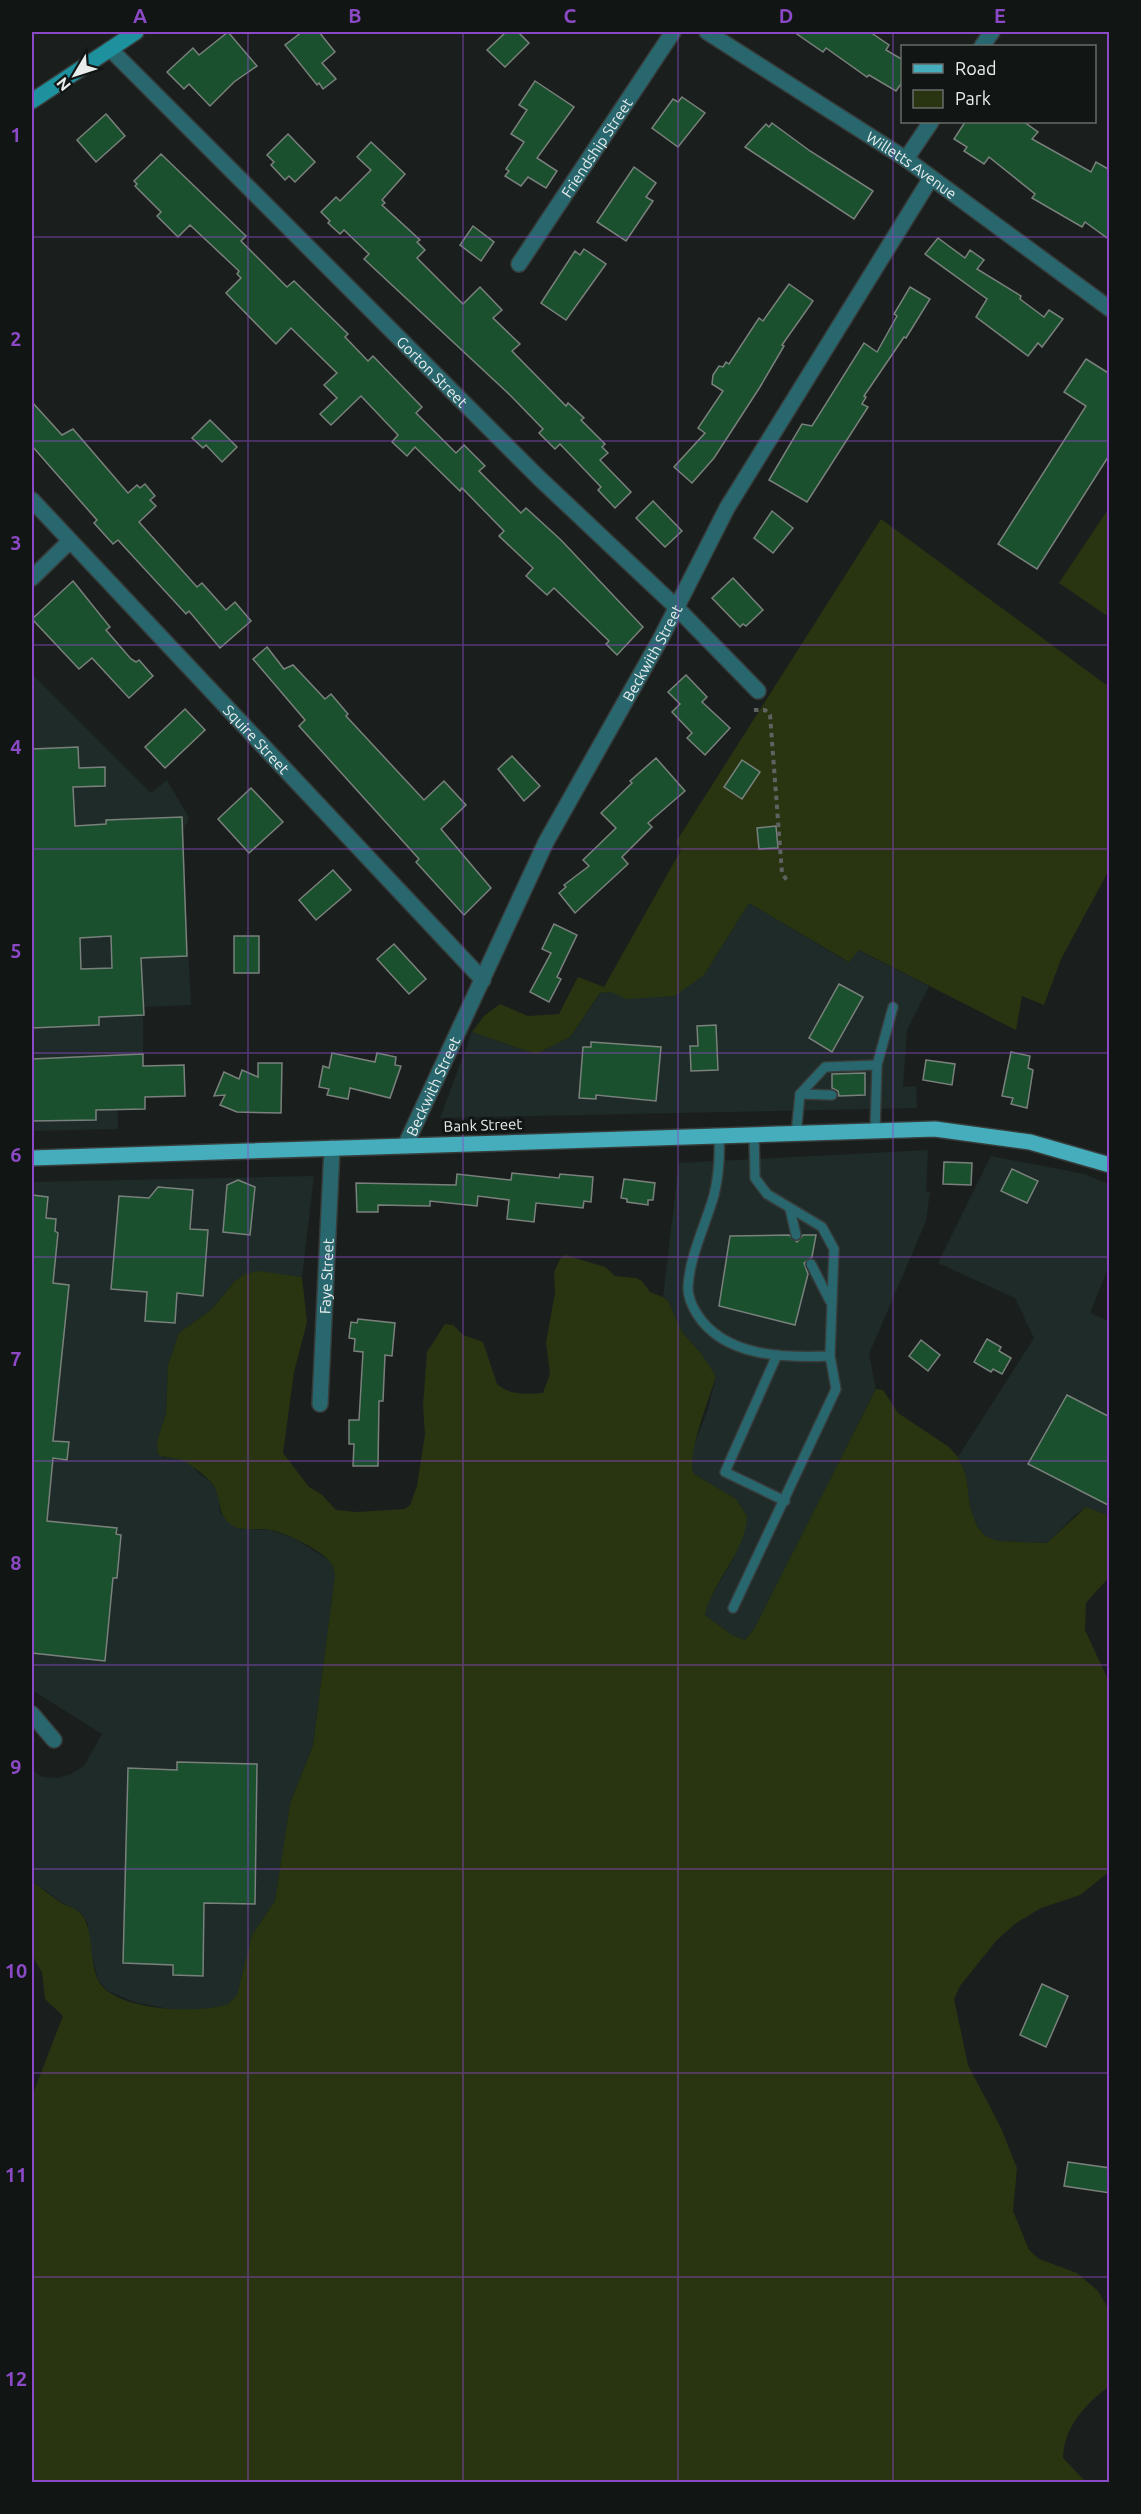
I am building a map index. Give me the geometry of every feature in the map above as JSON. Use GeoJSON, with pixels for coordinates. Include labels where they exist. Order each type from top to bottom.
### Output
{"type":"FeatureCollection","features":[{"type":"Feature","properties":{"kind":"main road"},"geometry":{"type":"LineString","coordinates":[[32,102],[136,32]]}},
{"type":"Feature","properties":{"kind":"main road","name":"Bank Street"},"geometry":{"type":"LineString","coordinates":[[32,1158],[935,1130],[1030,1142],[1110,1165]]}},
{"type":"Feature","properties":{"kind":"street","name":"Friendship Street"},"geometry":{"type":"LineString","coordinates":[[519,264],[673,32]]}},
{"type":"Feature","properties":{"kind":"street","name":"Willetts Avenue"},"geometry":{"type":"LineString","coordinates":[[707,32],[906,159],[1110,309]]}},
{"type":"Feature","properties":{"kind":"street"},"geometry":{"type":"LineString","coordinates":[[983,45],[992,32]]}},
{"type":"Feature","properties":{"kind":"street","name":"Gorton Street"},"geometry":{"type":"LineString","coordinates":[[110,49],[529,469],[675,606],[758,691]]}},
{"type":"Feature","properties":{"kind":"street"},"geometry":{"type":"LineString","coordinates":[[906,159],[930,123]]}},
{"type":"Feature","properties":{"kind":"street","name":"Beckwith Street"},"geometry":{"type":"LineString","coordinates":[[405,1146],[546,842],[661,638],[675,606],[727,508],[931,178]]}},
{"type":"Feature","properties":{"kind":"street","name":"Squire Street"},"geometry":{"type":"LineString","coordinates":[[32,500],[483,980]]}},
{"type":"Feature","properties":{"kind":"street"},"geometry":{"type":"LineString","coordinates":[[32,578],[70,541]]}},
{"type":"Feature","properties":{"kind":"street","name":"Faye Street"},"geometry":{"type":"LineString","coordinates":[[320,1404],[332,1148]]}},
{"type":"Feature","properties":{"kind":"street"},"geometry":{"type":"LineString","coordinates":[[32,1714],[54,1740]]}},
{"type":"Feature","properties":{"kind":"lane"},"geometry":{"type":"LineString","coordinates":[[875,1131],[877,1065],[893,1007]]}},
{"type":"Feature","properties":{"kind":"lane"},"geometry":{"type":"LineString","coordinates":[[796,1134],[800,1094],[825,1067],[877,1065]]}},
{"type":"Feature","properties":{"kind":"lane"},"geometry":{"type":"LineString","coordinates":[[800,1094],[832,1095]]}},
{"type":"Feature","properties":{"kind":"lane"},"geometry":{"type":"LineString","coordinates":[[865,1094],[876,1094]]}},
{"type":"Feature","properties":{"kind":"lane"},"geometry":{"type":"LineString","coordinates":[[733,1608],[836,1389],[830,1356],[834,1249],[822,1227],[767,1194],[756,1178],[754,1135]]}},
{"type":"Feature","properties":{"kind":"lane"},"geometry":{"type":"LineString","coordinates":[[719,1136],[720,1164],[714,1194],[688,1288],[692,1307],[714,1335],[737,1346],[777,1355],[830,1356]]}},
{"type":"Feature","properties":{"kind":"lane"},"geometry":{"type":"LineString","coordinates":[[790,1209],[796,1235]]}},
{"type":"Feature","properties":{"kind":"lane"},"geometry":{"type":"LineString","coordinates":[[811,1264],[831,1303]]}},
{"type":"Feature","properties":{"kind":"lane"},"geometry":{"type":"LineString","coordinates":[[777,1355],[725,1472],[784,1501]]}},
{"type":"Feature","properties":{"kind":"path"},"geometry":{"type":"LineString","coordinates":[[754,710],[765,710],[770,715],[782,873],[788,882]]}},
{"type":"Feature","properties":{"kind":"shaded area"},"geometry":{"type":"Polygon","coordinates":[[[32,674],[151,793],[167,780],[189,818],[182,833],[191,1005],[143,1007],[143,1054],[117,1055],[118,1129],[32,1131],[32,674]]]}},
{"type":"Feature","properties":{"kind":"shaded area"},"geometry":{"type":"Polygon","coordinates":[[[749,903],[848,962],[858,950],[929,986],[907,1030],[903,1087],[916,1086],[917,1108],[440,1118],[472,1032],[536,1054],[570,1037],[604,988],[704,975],[749,903]]]}},
{"type":"Feature","properties":{"kind":"shaded area"},"geometry":{"type":"Polygon","coordinates":[[[928,1150],[926,1191],[930,1192],[926,1221],[869,1354],[876,1389],[754,1629],[745,1640],[732,1635],[705,1615],[708,1602],[733,1559],[747,1516],[736,1499],[694,1474],[691,1467],[693,1447],[708,1409],[716,1376],[700,1352],[682,1332],[668,1301],[663,1297],[679,1163],[928,1150]]]}},
{"type":"Feature","properties":{"kind":"shaded area"},"geometry":{"type":"Polygon","coordinates":[[[991,1156],[1084,1174],[1109,1184],[1109,1266],[1090,1313],[1109,1321],[1109,1516],[1086,1507],[1047,1543],[998,1541],[985,1536],[977,1526],[970,1507],[966,1475],[958,1457],[1034,1338],[1015,1298],[938,1263],[991,1156]]]}},
{"type":"Feature","properties":{"kind":"shaded area"},"geometry":{"type":"Polygon","coordinates":[[[314,1176],[302,1277],[259,1272],[234,1282],[212,1309],[179,1333],[168,1365],[166,1414],[157,1441],[163,1458],[177,1458],[190,1463],[199,1474],[210,1481],[218,1492],[220,1513],[241,1529],[270,1530],[296,1539],[331,1562],[335,1575],[313,1745],[290,1804],[275,1901],[252,1935],[237,1995],[221,2007],[179,2011],[134,2002],[108,1991],[98,1980],[88,1939],[88,1923],[80,1912],[61,1902],[32,1881],[32,1770],[42,1777],[57,1778],[71,1774],[84,1766],[102,1734],[32,1690],[32,1182],[314,1176]]]}},
{"type":"Feature","properties":{"kind":"green space"},"geometry":{"type":"Polygon","coordinates":[[[1109,508],[1110,610],[1106,615],[1059,583],[1109,508]]]}},
{"type":"Feature","properties":{"kind":"green space"},"geometry":{"type":"Polygon","coordinates":[[[881,519],[1109,687],[1109,870],[1061,959],[1044,1005],[1022,996],[1016,1030],[859,950],[849,962],[749,903],[704,975],[675,996],[627,999],[611,992],[600,993],[570,1037],[536,1054],[472,1032],[484,1016],[500,1004],[528,1016],[559,1014],[578,977],[604,987],[681,850],[676,842],[881,519]]]}},
{"type":"Feature","properties":{"kind":"green space"},"geometry":{"type":"Polygon","coordinates":[[[565,1255],[605,1267],[615,1276],[636,1278],[642,1281],[650,1292],[668,1301],[682,1332],[700,1352],[716,1376],[695,1441],[692,1466],[694,1474],[736,1499],[747,1516],[741,1542],[709,1602],[705,1615],[732,1635],[745,1640],[754,1629],[876,1389],[883,1390],[898,1413],[949,1447],[958,1457],[966,1475],[970,1507],[977,1526],[985,1536],[998,1541],[1047,1543],[1086,1507],[1109,1516],[1109,1577],[1086,1603],[1085,1630],[1109,1682],[1109,1872],[1080,1895],[1041,1908],[1016,1923],[996,1941],[960,1986],[954,1999],[968,2065],[1001,2128],[1017,2168],[1013,2211],[1029,2250],[1039,2259],[1077,2273],[1098,2291],[1109,2310],[1109,2386],[1092,2400],[1078,2417],[1064,2446],[1063,2458],[1086,2482],[32,2482],[32,2096],[63,2016],[45,1999],[42,1972],[35,1961],[32,1948],[32,1881],[61,1903],[81,1914],[88,1928],[93,1964],[98,1980],[107,1991],[121,1999],[158,2008],[198,2009],[228,2004],[237,1995],[252,1935],[275,1901],[290,1804],[313,1745],[335,1575],[332,1565],[325,1557],[293,1538],[277,1531],[245,1529],[230,1524],[223,1515],[215,1488],[209,1480],[183,1461],[158,1454],[157,1441],[166,1414],[168,1365],[179,1333],[212,1309],[234,1282],[245,1274],[258,1271],[302,1277],[307,1322],[294,1372],[283,1453],[309,1487],[321,1494],[336,1510],[357,1512],[405,1509],[410,1505],[417,1486],[425,1434],[423,1406],[427,1352],[445,1324],[453,1325],[463,1335],[483,1342],[497,1384],[502,1388],[524,1394],[543,1393],[550,1374],[546,1342],[555,1293],[554,1272],[560,1259],[565,1255]]]}},
{"type":"Feature","properties":{"kind":"building"},"geometry":{"type":"Polygon","coordinates":[[[228,32],[257,66],[234,82],[210,106],[189,84],[184,89],[167,72],[193,48],[199,55],[228,32]]]}},
{"type":"Feature","properties":{"kind":"building"},"geometry":{"type":"Polygon","coordinates":[[[302,32],[319,32],[335,52],[322,63],[336,79],[323,89],[319,83],[317,85],[285,45],[302,32]]]}},
{"type":"Feature","properties":{"kind":"building"},"geometry":{"type":"Polygon","coordinates":[[[506,32],[518,32],[529,43],[505,67],[487,50],[506,32]]]}},
{"type":"Feature","properties":{"kind":"building"},"geometry":{"type":"Polygon","coordinates":[[[794,32],[870,32],[889,45],[886,50],[901,59],[901,84],[896,91],[869,75],[867,77],[826,48],[823,52],[794,32]]]}},
{"type":"Feature","properties":{"kind":"building"},"geometry":{"type":"Polygon","coordinates":[[[535,81],[574,107],[537,158],[557,171],[546,188],[528,177],[521,186],[505,176],[509,171],[506,169],[524,142],[511,134],[527,110],[519,105],[535,81]]]}},
{"type":"Feature","properties":{"kind":"building"},"geometry":{"type":"Polygon","coordinates":[[[682,97],[705,113],[678,147],[652,128],[673,99],[678,102],[682,97]]]}},
{"type":"Feature","properties":{"kind":"building"},"geometry":{"type":"Polygon","coordinates":[[[106,114],[125,136],[96,162],[77,140],[106,114]]]}},
{"type":"Feature","properties":{"kind":"building"},"geometry":{"type":"Polygon","coordinates":[[[772,123],[810,151],[873,191],[854,219],[745,147],[766,124],[769,127],[772,123]]]}},
{"type":"Feature","properties":{"kind":"building"},"geometry":{"type":"Polygon","coordinates":[[[964,123],[1025,123],[1038,132],[1032,139],[1091,172],[1096,162],[1110,170],[1110,240],[1085,222],[1082,227],[1032,198],[1035,194],[989,157],[984,164],[964,151],[967,147],[954,139],[964,123]]]}},
{"type":"Feature","properties":{"kind":"building"},"geometry":{"type":"Polygon","coordinates":[[[288,134],[315,162],[295,182],[289,176],[285,180],[271,165],[274,162],[267,155],[288,134]]]}},
{"type":"Feature","properties":{"kind":"building"},"geometry":{"type":"Polygon","coordinates":[[[371,142],[405,174],[382,200],[385,203],[382,205],[420,240],[417,242],[425,250],[417,258],[463,304],[480,287],[502,310],[493,318],[520,344],[512,351],[566,406],[568,403],[584,418],[581,420],[605,444],[602,447],[608,453],[600,460],[631,492],[615,508],[598,490],[601,487],[560,444],[555,449],[539,433],[543,429],[511,396],[364,259],[369,254],[344,230],[340,234],[328,223],[330,221],[321,212],[336,197],[340,201],[371,170],[357,157],[371,142]]]}},
{"type":"Feature","properties":{"kind":"building"},"geometry":{"type":"Polygon","coordinates":[[[161,154],[246,236],[241,241],[287,287],[294,281],[348,334],[345,337],[368,361],[373,356],[422,407],[416,413],[456,453],[464,445],[485,466],[479,471],[521,513],[526,508],[561,540],[643,627],[617,655],[606,644],[609,641],[554,588],[547,595],[526,576],[533,568],[499,536],[504,531],[462,488],[460,491],[415,447],[407,456],[392,442],[398,435],[361,396],[331,425],[320,414],[337,398],[324,385],[337,373],[291,328],[276,344],[226,293],[241,278],[237,274],[239,271],[190,225],[178,237],[157,216],[161,212],[135,186],[137,184],[134,181],[161,154]]]}},
{"type":"Feature","properties":{"kind":"building"},"geometry":{"type":"Polygon","coordinates":[[[634,167],[656,183],[646,197],[653,201],[626,241],[597,222],[634,167]]]}},
{"type":"Feature","properties":{"kind":"building"},"geometry":{"type":"Polygon","coordinates":[[[473,226],[494,242],[481,261],[460,245],[473,226]]]}},
{"type":"Feature","properties":{"kind":"building"},"geometry":{"type":"Polygon","coordinates":[[[938,238],[965,258],[970,250],[984,260],[977,269],[1021,296],[1020,299],[1044,317],[1049,310],[1063,319],[1042,347],[1038,343],[1028,356],[976,317],[987,299],[925,254],[938,238]]]}},
{"type":"Feature","properties":{"kind":"building"},"geometry":{"type":"Polygon","coordinates":[[[584,249],[606,264],[566,320],[541,303],[575,251],[580,255],[584,249]]]}},
{"type":"Feature","properties":{"kind":"building"},"geometry":{"type":"Polygon","coordinates":[[[789,284],[813,301],[782,345],[784,346],[760,387],[714,458],[692,483],[674,467],[705,433],[698,428],[723,391],[712,384],[713,375],[719,366],[723,367],[726,362],[729,364],[759,318],[763,321],[789,284]]]}},
{"type":"Feature","properties":{"kind":"building"},"geometry":{"type":"Polygon","coordinates":[[[910,287],[930,299],[906,338],[904,337],[864,396],[866,397],[862,404],[868,407],[807,502],[769,480],[802,424],[812,426],[864,343],[877,352],[897,316],[894,314],[910,287]]]}},
{"type":"Feature","properties":{"kind":"building"},"geometry":{"type":"Polygon","coordinates":[[[1086,359],[1110,374],[1110,454],[1037,569],[998,544],[1086,406],[1064,392],[1086,359]]]}},
{"type":"Feature","properties":{"kind":"building"},"geometry":{"type":"Polygon","coordinates":[[[32,402],[62,435],[73,429],[128,493],[137,485],[140,488],[145,484],[155,496],[150,500],[156,506],[139,522],[197,587],[202,583],[226,610],[235,602],[251,621],[220,648],[189,611],[186,614],[118,540],[113,544],[94,523],[97,520],[32,446],[32,402]]]}},
{"type":"Feature","properties":{"kind":"building"},"geometry":{"type":"Polygon","coordinates":[[[210,420],[237,447],[222,462],[206,445],[203,448],[192,438],[210,420]]]}},
{"type":"Feature","properties":{"kind":"building"},"geometry":{"type":"Polygon","coordinates":[[[653,501],[682,531],[665,547],[636,518],[653,501]]]}},
{"type":"Feature","properties":{"kind":"building"},"geometry":{"type":"Polygon","coordinates":[[[772,511],[793,528],[773,553],[754,538],[772,511]]]}},
{"type":"Feature","properties":{"kind":"building"},"geometry":{"type":"Polygon","coordinates":[[[733,578],[763,610],[746,626],[743,624],[740,627],[712,598],[733,578]]]}},
{"type":"Feature","properties":{"kind":"building"},"geometry":{"type":"Polygon","coordinates":[[[73,581],[110,627],[106,630],[131,659],[136,662],[139,660],[153,676],[129,698],[92,658],[79,669],[32,619],[73,581]]]}},
{"type":"Feature","properties":{"kind":"building"},"geometry":{"type":"Polygon","coordinates":[[[267,647],[284,669],[293,665],[325,699],[331,694],[348,714],[346,716],[424,800],[444,781],[466,805],[441,829],[491,888],[464,915],[416,862],[419,859],[299,726],[305,720],[253,659],[267,647]]]}},
{"type":"Feature","properties":{"kind":"building"},"geometry":{"type":"Polygon","coordinates":[[[686,675],[707,697],[702,702],[730,728],[705,755],[687,738],[692,733],[672,712],[680,704],[668,692],[686,675]]]}},
{"type":"Feature","properties":{"kind":"building"},"geometry":{"type":"Polygon","coordinates":[[[185,709],[205,730],[165,768],[145,747],[185,709]]]}},
{"type":"Feature","properties":{"kind":"building"},"geometry":{"type":"Polygon","coordinates":[[[78,747],[79,768],[105,767],[105,786],[73,787],[75,826],[106,824],[106,820],[182,817],[187,956],[141,958],[144,1015],[99,1017],[99,1025],[32,1028],[32,749],[78,747]],[[111,936],[80,938],[81,969],[112,968],[111,936]]]}},
{"type":"Feature","properties":{"kind":"building"},"geometry":{"type":"Polygon","coordinates":[[[512,756],[540,786],[524,801],[498,769],[512,756]]]}},
{"type":"Feature","properties":{"kind":"building"},"geometry":{"type":"Polygon","coordinates":[[[656,758],[685,791],[648,823],[652,827],[622,857],[628,864],[575,913],[559,893],[566,887],[564,885],[589,866],[583,860],[616,828],[601,813],[632,783],[630,781],[656,758]]]}},
{"type":"Feature","properties":{"kind":"building"},"geometry":{"type":"Polygon","coordinates":[[[742,760],[760,772],[742,799],[724,787],[742,760]]]}},
{"type":"Feature","properties":{"kind":"building"},"geometry":{"type":"Polygon","coordinates":[[[251,788],[283,822],[249,853],[218,819],[251,788]]]}},
{"type":"Feature","properties":{"kind":"building"},"geometry":{"type":"Polygon","coordinates":[[[776,826],[778,848],[759,849],[757,828],[776,826]]]}},
{"type":"Feature","properties":{"kind":"building"},"geometry":{"type":"Polygon","coordinates":[[[333,870],[351,890],[316,920],[299,900],[333,870]]]}},
{"type":"Feature","properties":{"kind":"building"},"geometry":{"type":"Polygon","coordinates":[[[554,924],[577,935],[557,977],[561,979],[549,1002],[530,992],[551,953],[542,949],[554,924]]]}},
{"type":"Feature","properties":{"kind":"building"},"geometry":{"type":"Polygon","coordinates":[[[234,936],[259,936],[259,973],[234,973],[234,936]]]}},
{"type":"Feature","properties":{"kind":"building"},"geometry":{"type":"Polygon","coordinates":[[[394,944],[426,979],[409,994],[377,959],[394,944]]]}},
{"type":"Feature","properties":{"kind":"building"},"geometry":{"type":"Polygon","coordinates":[[[839,984],[863,997],[832,1052],[809,1038],[839,984]]]}},
{"type":"Feature","properties":{"kind":"building"},"geometry":{"type":"Polygon","coordinates":[[[716,1025],[718,1070],[691,1071],[690,1046],[698,1046],[697,1026],[716,1025]]]}},
{"type":"Feature","properties":{"kind":"building"},"geometry":{"type":"Polygon","coordinates":[[[591,1042],[661,1047],[656,1101],[596,1095],[596,1099],[579,1098],[583,1047],[591,1047],[591,1042]]]}},
{"type":"Feature","properties":{"kind":"building"},"geometry":{"type":"Polygon","coordinates":[[[1011,1052],[1030,1056],[1028,1068],[1033,1070],[1027,1108],[1011,1104],[1013,1098],[1002,1096],[1011,1052]]]}},
{"type":"Feature","properties":{"kind":"building"},"geometry":{"type":"Polygon","coordinates":[[[332,1053],[375,1062],[377,1053],[396,1057],[395,1065],[401,1066],[390,1098],[350,1088],[348,1099],[327,1095],[329,1089],[319,1087],[323,1066],[329,1068],[332,1053]]]}},
{"type":"Feature","properties":{"kind":"building"},"geometry":{"type":"Polygon","coordinates":[[[143,1054],[143,1066],[184,1065],[185,1096],[145,1097],[145,1109],[96,1110],[96,1120],[32,1121],[32,1059],[143,1054]]]}},
{"type":"Feature","properties":{"kind":"building"},"geometry":{"type":"Polygon","coordinates":[[[926,1060],[955,1064],[952,1085],[923,1080],[926,1060]]]}},
{"type":"Feature","properties":{"kind":"building"},"geometry":{"type":"Polygon","coordinates":[[[258,1063],[282,1063],[281,1113],[237,1112],[220,1105],[225,1095],[214,1096],[224,1072],[239,1079],[242,1070],[258,1077],[258,1063]]]}},
{"type":"Feature","properties":{"kind":"building"},"geometry":{"type":"Polygon","coordinates":[[[865,1073],[865,1095],[839,1096],[838,1091],[832,1088],[832,1074],[865,1073]]]}},
{"type":"Feature","properties":{"kind":"building"},"geometry":{"type":"Polygon","coordinates":[[[944,1162],[972,1163],[971,1185],[943,1184],[944,1162]]]}},
{"type":"Feature","properties":{"kind":"building"},"geometry":{"type":"Polygon","coordinates":[[[1012,1169],[1038,1181],[1027,1203],[1001,1191],[1012,1169]]]}},
{"type":"Feature","properties":{"kind":"building"},"geometry":{"type":"Polygon","coordinates":[[[512,1173],[559,1178],[560,1174],[593,1177],[591,1202],[584,1201],[583,1208],[536,1203],[534,1222],[507,1219],[509,1200],[478,1196],[477,1206],[430,1201],[430,1206],[378,1205],[378,1212],[357,1212],[356,1183],[456,1185],[457,1174],[511,1180],[512,1173]]]}},
{"type":"Feature","properties":{"kind":"building"},"geometry":{"type":"Polygon","coordinates":[[[624,1179],[655,1183],[653,1200],[648,1200],[648,1205],[627,1202],[627,1199],[621,1198],[624,1179]]]}},
{"type":"Feature","properties":{"kind":"building"},"geometry":{"type":"Polygon","coordinates":[[[238,1180],[255,1187],[250,1235],[223,1232],[227,1185],[238,1180]]]}},
{"type":"Feature","properties":{"kind":"building"},"geometry":{"type":"Polygon","coordinates":[[[158,1187],[193,1190],[190,1229],[208,1230],[203,1296],[177,1293],[175,1323],[145,1321],[147,1292],[111,1289],[119,1196],[149,1198],[158,1187]]]}},
{"type":"Feature","properties":{"kind":"building"},"geometry":{"type":"Polygon","coordinates":[[[32,1195],[48,1197],[46,1218],[56,1219],[55,1231],[58,1233],[53,1283],[69,1285],[53,1441],[69,1442],[67,1460],[53,1458],[47,1521],[117,1528],[116,1534],[121,1535],[117,1578],[113,1578],[105,1661],[32,1653],[32,1195]]]}},
{"type":"Feature","properties":{"kind":"building"},"geometry":{"type":"Polygon","coordinates":[[[789,1235],[797,1242],[803,1235],[816,1235],[812,1257],[804,1263],[808,1274],[795,1325],[719,1306],[730,1236],[789,1235]]]}},
{"type":"Feature","properties":{"kind":"building"},"geometry":{"type":"Polygon","coordinates":[[[358,1319],[395,1323],[392,1356],[385,1355],[383,1401],[379,1401],[378,1466],[353,1466],[354,1444],[349,1444],[349,1420],[359,1420],[363,1352],[354,1351],[355,1339],[349,1338],[351,1322],[357,1323],[358,1319]]]}},
{"type":"Feature","properties":{"kind":"building"},"geometry":{"type":"Polygon","coordinates":[[[987,1339],[1001,1347],[999,1351],[1011,1358],[1002,1374],[993,1369],[991,1372],[974,1362],[987,1339]]]}},
{"type":"Feature","properties":{"kind":"building"},"geometry":{"type":"Polygon","coordinates":[[[921,1340],[940,1355],[928,1371],[909,1356],[921,1340]]]}},
{"type":"Feature","properties":{"kind":"building"},"geometry":{"type":"Polygon","coordinates":[[[1067,1395],[1110,1417],[1110,1506],[1028,1464],[1067,1395]]]}},
{"type":"Feature","properties":{"kind":"building"},"geometry":{"type":"Polygon","coordinates":[[[177,1762],[257,1764],[255,1904],[204,1903],[203,1976],[173,1975],[173,1965],[123,1963],[128,1768],[177,1770],[177,1762]]]}},
{"type":"Feature","properties":{"kind":"building"},"geometry":{"type":"Polygon","coordinates":[[[1042,1984],[1068,1996],[1046,2047],[1020,2035],[1042,1984]]]}},
{"type":"Feature","properties":{"kind":"building"},"geometry":{"type":"Polygon","coordinates":[[[1068,2162],[1110,2168],[1110,2193],[1064,2186],[1068,2162]]]}}]}
